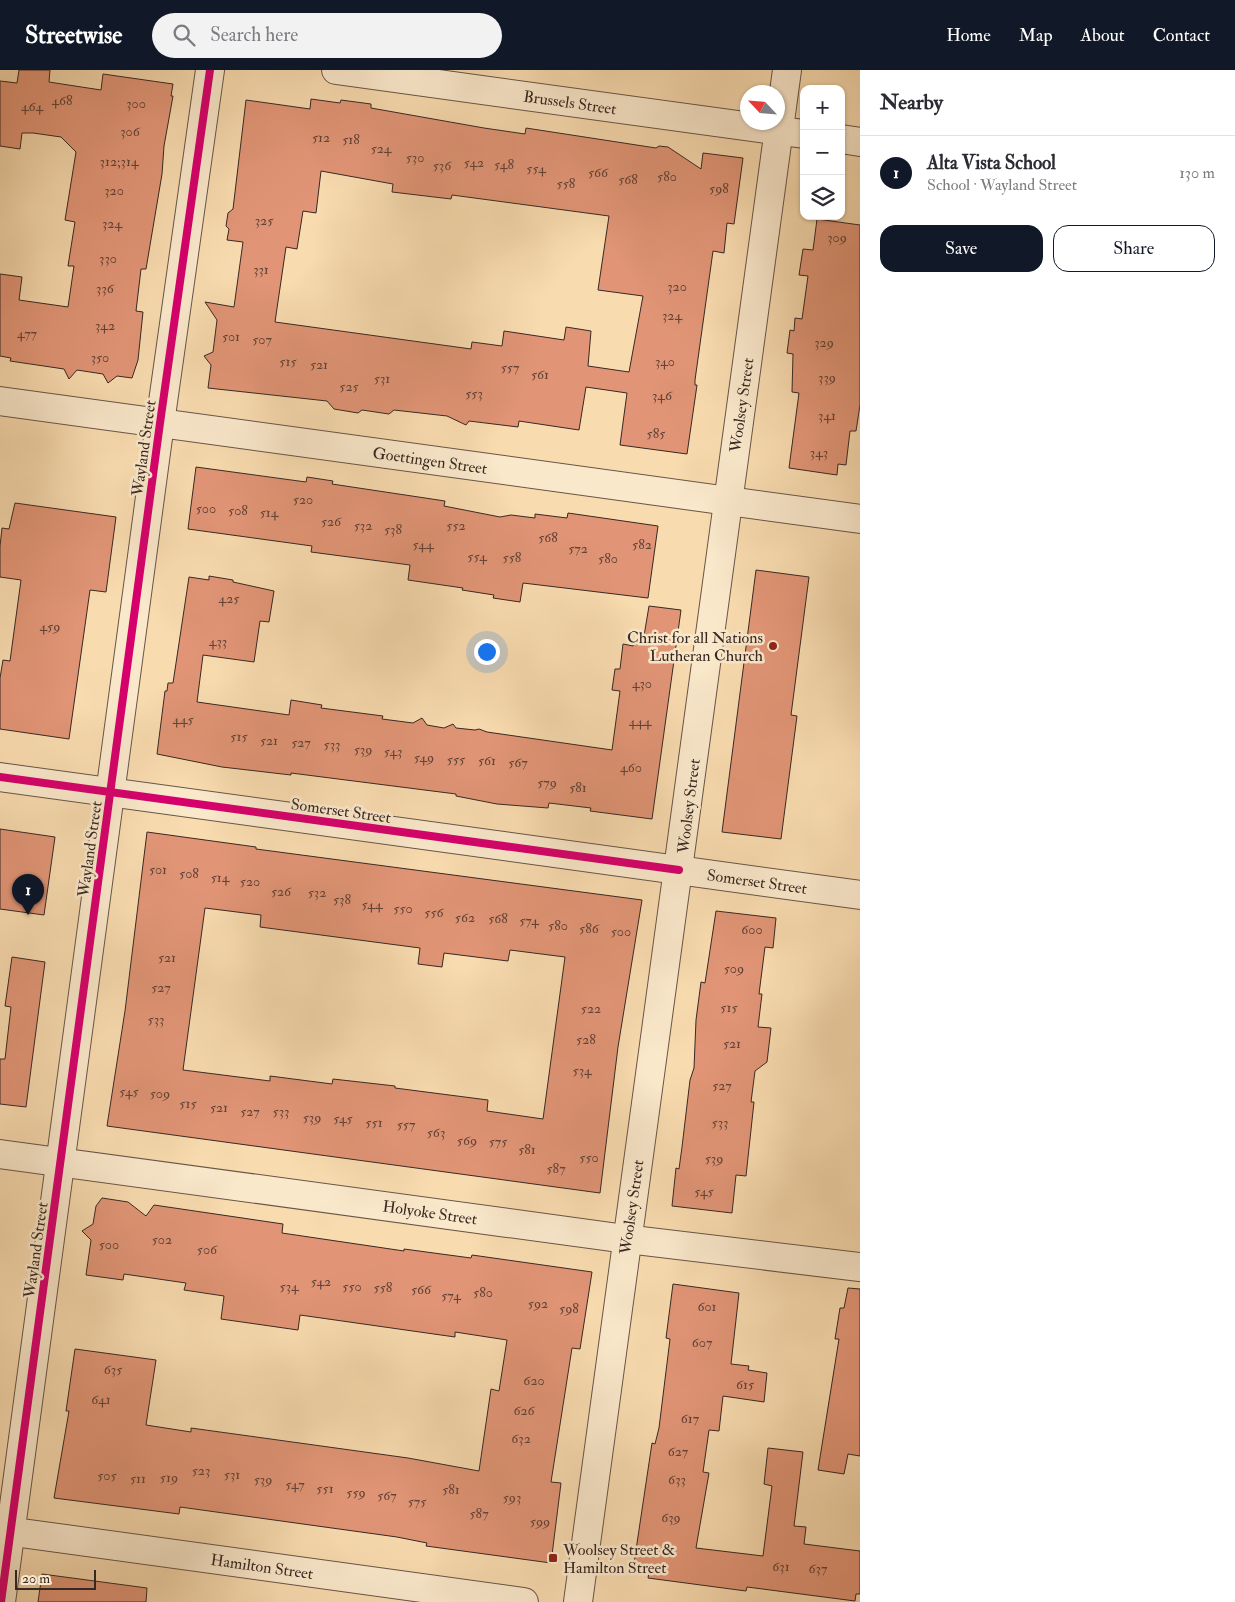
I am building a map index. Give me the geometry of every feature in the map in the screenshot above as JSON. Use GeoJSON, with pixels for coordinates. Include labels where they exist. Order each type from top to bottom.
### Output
{"type":"FeatureCollection","features":[{"type":"Feature","properties":{"kind":"street","name":"Wayland Street"},"geometry":{"type":"LineString","coordinates":[[1,1602],[5,1531],[60,1162],[210,70]]}},
{"type":"Feature","properties":{"kind":"street","name":"Brussels Street"},"geometry":{"type":"LineString","coordinates":[[336,70],[791,132]]}},
{"type":"Feature","properties":{"kind":"street","name":"Woolsey Street"},"geometry":{"type":"LineString","coordinates":[[578,1602],[626,1239],[679,870],[727,501],[791,132],[787,70]]}},
{"type":"Feature","properties":{"kind":"street"},"geometry":{"type":"LineString","coordinates":[[845,140],[860,142]]}},
{"type":"Feature","properties":{"kind":"street","name":"Goettingen Street"},"geometry":{"type":"LineString","coordinates":[[0,401],[860,519]]}},
{"type":"Feature","properties":{"kind":"street","name":"Somerset Street"},"geometry":{"type":"LineString","coordinates":[[0,777],[860,895]]}},
{"type":"Feature","properties":{"kind":"street","name":"Holyoke Street"},"geometry":{"type":"LineString","coordinates":[[0,1154],[626,1239],[860,1267]]}},
{"type":"Feature","properties":{"kind":"street","name":"Hamilton Street"},"geometry":{"type":"LineString","coordinates":[[5,1531],[524,1602]]}},
{"type":"Feature","properties":{"kind":"building"},"geometry":{"type":"Polygon","coordinates":[[[19,70],[50,70],[49,82],[101,90],[103,74],[173,84],[162,174],[146,269],[141,269],[136,311],[143,312],[138,360],[132,378],[117,376],[108,383],[103,374],[77,370],[69,379],[64,369],[10,361],[11,358],[0,356],[0,274],[22,277],[19,300],[68,307],[74,266],[68,266],[75,222],[65,220],[76,152],[61,137],[33,133],[22,133],[20,149],[0,146],[0,81],[17,83],[19,70]]]}},
{"type":"Feature","properties":{"kind":"building"},"geometry":{"type":"Polygon","coordinates":[[[311,99],[340,103],[341,100],[371,104],[371,108],[525,134],[526,128],[656,148],[659,146],[668,147],[701,169],[703,153],[743,158],[734,224],[727,223],[724,253],[713,251],[687,454],[620,445],[627,393],[586,387],[579,430],[519,421],[518,427],[469,421],[466,425],[447,416],[394,410],[389,414],[362,410],[358,413],[334,409],[327,401],[208,388],[211,365],[204,356],[213,352],[217,320],[205,302],[234,307],[243,242],[227,240],[229,229],[226,226],[228,213],[233,209],[246,100],[310,109],[311,99]],[[321,171],[316,213],[303,211],[297,249],[286,247],[275,322],[471,349],[472,342],[502,346],[504,331],[564,340],[566,327],[591,331],[588,366],[629,372],[643,296],[598,290],[609,216],[452,195],[451,199],[392,192],[393,184],[321,171]]]}},
{"type":"Feature","properties":{"kind":"building"},"geometry":{"type":"Polygon","coordinates":[[[817,220],[860,225],[860,405],[856,431],[850,431],[846,465],[838,464],[837,475],[789,468],[799,393],[792,392],[793,354],[787,353],[790,330],[794,331],[795,318],[802,319],[808,276],[799,275],[803,249],[813,250],[817,220]]]}},
{"type":"Feature","properties":{"kind":"building"},"geometry":{"type":"Polygon","coordinates":[[[196,467],[306,482],[307,477],[333,481],[332,484],[445,501],[444,506],[500,517],[511,515],[535,518],[535,514],[567,518],[568,513],[658,526],[648,598],[523,583],[520,602],[493,598],[494,595],[462,590],[463,588],[408,580],[410,565],[311,552],[312,546],[188,529],[196,467]]]}},
{"type":"Feature","properties":{"kind":"building"},"geometry":{"type":"Polygon","coordinates":[[[15,503],[116,517],[106,592],[90,590],[69,739],[0,729],[0,678],[3,660],[10,661],[21,580],[0,577],[0,546],[2,528],[9,529],[15,503]]]}},
{"type":"Feature","properties":{"kind":"building","name":"Christ for all Nations Lutheran Church"},"geometry":{"type":"Polygon","coordinates":[[[756,570],[809,577],[791,715],[797,716],[781,839],[722,832],[756,570]]]}},
{"type":"Feature","properties":{"kind":"building"},"geometry":{"type":"Polygon","coordinates":[[[209,576],[274,591],[269,622],[260,621],[254,662],[203,655],[197,702],[289,715],[291,700],[322,705],[321,708],[383,716],[382,719],[413,723],[422,718],[427,725],[444,728],[453,724],[456,728],[479,729],[487,732],[612,750],[620,691],[612,690],[615,669],[620,669],[623,644],[633,646],[633,641],[643,642],[649,606],[681,610],[652,819],[590,811],[591,808],[549,803],[548,808],[497,804],[456,796],[456,794],[291,773],[291,775],[222,767],[157,754],[165,691],[167,691],[168,683],[173,683],[189,577],[209,580],[209,576]]]}},
{"type":"Feature","properties":{"kind":"building"},"geometry":{"type":"Polygon","coordinates":[[[0,829],[55,837],[44,915],[0,909],[0,829]]]}},
{"type":"Feature","properties":{"kind":"building"},"geometry":{"type":"Polygon","coordinates":[[[147,832],[256,847],[256,849],[642,900],[618,1047],[600,1193],[107,1126],[125,1011],[147,832]],[[205,908],[183,1070],[270,1081],[270,1076],[332,1084],[333,1079],[395,1086],[395,1088],[488,1100],[487,1111],[543,1119],[565,957],[510,950],[508,961],[444,953],[442,967],[418,964],[420,948],[260,927],[261,915],[205,908]]]}},
{"type":"Feature","properties":{"kind":"building"},"geometry":{"type":"Polygon","coordinates":[[[716,911],[776,918],[773,948],[765,947],[759,994],[762,994],[758,1027],[771,1028],[767,1062],[755,1071],[751,1102],[754,1102],[746,1176],[736,1175],[732,1213],[672,1206],[676,1168],[679,1169],[690,1080],[694,1068],[696,1020],[701,982],[705,983],[716,911]]]}},
{"type":"Feature","properties":{"kind":"building"},"geometry":{"type":"Polygon","coordinates":[[[12,957],[45,962],[26,1107],[0,1104],[0,1059],[5,1059],[11,1007],[5,1006],[12,957]]]}},
{"type":"Feature","properties":{"kind":"building"},"geometry":{"type":"Polygon","coordinates":[[[102,1198],[128,1202],[146,1216],[154,1205],[283,1224],[282,1233],[404,1251],[404,1249],[471,1258],[472,1255],[592,1272],[580,1349],[572,1348],[551,1482],[561,1483],[551,1563],[426,1546],[427,1543],[397,1537],[180,1507],[179,1514],[54,1498],[69,1411],[66,1411],[75,1349],[156,1360],[146,1425],[191,1432],[191,1428],[408,1458],[479,1471],[491,1389],[499,1391],[507,1340],[455,1332],[455,1337],[300,1315],[298,1330],[221,1319],[224,1296],[184,1290],[186,1283],[124,1274],[123,1280],[86,1275],[91,1240],[82,1231],[93,1224],[96,1206],[102,1198]]]}},
{"type":"Feature","properties":{"kind":"building"},"geometry":{"type":"Polygon","coordinates":[[[673,1284],[739,1293],[731,1364],[749,1366],[748,1370],[767,1373],[764,1402],[723,1396],[719,1431],[709,1430],[703,1472],[709,1473],[696,1548],[763,1556],[772,1486],[764,1484],[768,1448],[803,1452],[794,1526],[806,1527],[804,1544],[860,1551],[860,1594],[856,1594],[855,1601],[747,1587],[746,1591],[648,1578],[649,1572],[633,1570],[652,1443],[655,1444],[659,1428],[670,1339],[666,1338],[673,1284]]]}},
{"type":"Feature","properties":{"kind":"building"},"geometry":{"type":"Polygon","coordinates":[[[848,1288],[860,1289],[860,1456],[848,1454],[844,1474],[818,1470],[839,1339],[835,1339],[840,1308],[844,1308],[848,1288]]]}},
{"type":"Feature","properties":{"kind":"building"},"geometry":{"type":"Polygon","coordinates":[[[42,1574],[147,1588],[146,1602],[38,1602],[42,1574]]]}},
{"type":"Feature","properties":{"kind":"cycle path"},"geometry":{"type":"LineString","coordinates":[[1,1602],[160,423],[210,70]]}},
{"type":"Feature","properties":{"kind":"cycle path"},"geometry":{"type":"LineString","coordinates":[[0,777],[679,870]]}},
{"type":"Feature","properties":{"kind":"place","name":"Christ for all Nations Lutheran Church"},"geometry":{"type":"Point","coordinates":[773,646]}},
{"type":"Feature","properties":{"kind":"place","name":"Alta Vista School"},"geometry":{"type":"Point","coordinates":[28,915]}},
{"type":"Feature","properties":{"kind":"place","name":"Woolsey Street & Hamilton Street"},"geometry":{"type":"Point","coordinates":[553,1558]}}]}
